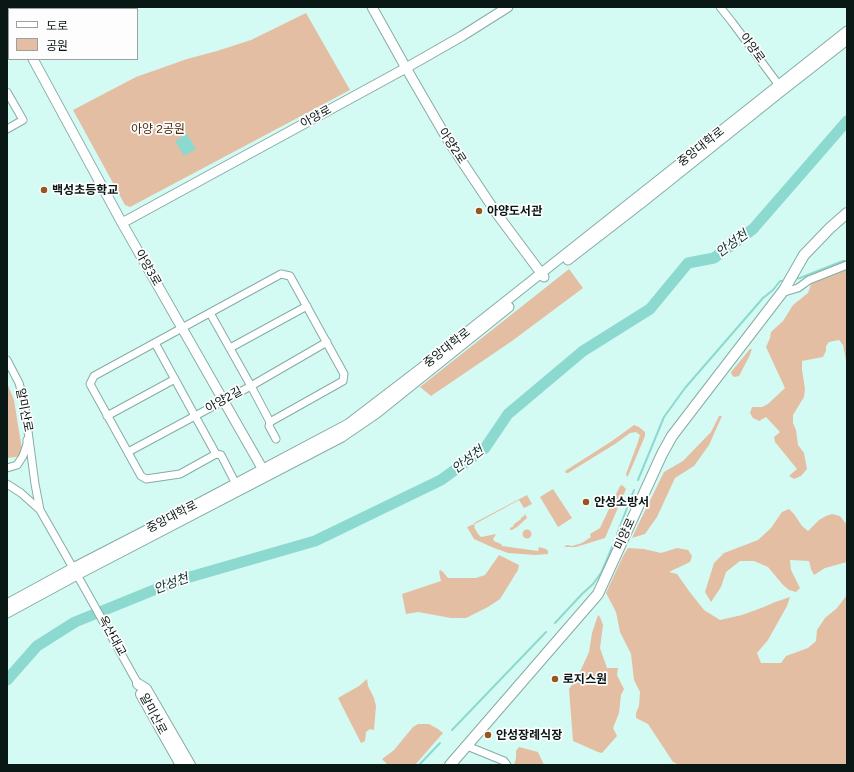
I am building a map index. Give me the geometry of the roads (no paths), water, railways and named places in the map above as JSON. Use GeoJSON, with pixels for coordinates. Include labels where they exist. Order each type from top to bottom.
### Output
{"type":"FeatureCollection","features":[{"type":"Feature","properties":{"kind":"main road","name":"미양로"},"geometry":{"type":"LineString","coordinates":[[450,765],[598,594],[662,454],[672,436],[782,292],[804,255],[847,213]]}},
{"type":"Feature","properties":{"kind":"main road","name":"알미산로"},"geometry":{"type":"LineString","coordinates":[[138,684],[140,692],[181,765]]}},
{"type":"Feature","properties":{"kind":"main road","name":"알미산로"},"geometry":{"type":"LineString","coordinates":[[138,684],[146,689],[190,765]]}},
{"type":"Feature","properties":{"kind":"street","name":"아양2로"},"geometry":{"type":"LineString","coordinates":[[372,7],[448,142],[497,214],[543,276]]}},
{"type":"Feature","properties":{"kind":"street","name":"아양로"},"geometry":{"type":"LineString","coordinates":[[122,223],[406,68],[462,36],[508,7]]}},
{"type":"Feature","properties":{"kind":"street","name":"아양로"},"geometry":{"type":"LineString","coordinates":[[720,7],[781,87]]}},
{"type":"Feature","properties":{"kind":"street","name":"중앙대학로"},"geometry":{"type":"LineString","coordinates":[[7,604],[75,571],[264,473],[348,424],[543,276],[781,87],[847,31]]}},
{"type":"Feature","properties":{"kind":"street","name":"중앙대학로"},"geometry":{"type":"LineString","coordinates":[[781,87],[847,40]]}},
{"type":"Feature","properties":{"kind":"street","name":"아양3로"},"geometry":{"type":"LineString","coordinates":[[34,60],[122,223],[264,473]]}},
{"type":"Feature","properties":{"kind":"street"},"geometry":{"type":"LineString","coordinates":[[7,92],[23,120],[7,129]]}},
{"type":"Feature","properties":{"kind":"street"},"geometry":{"type":"LineString","coordinates":[[782,292],[798,288],[809,280],[847,265]]}},
{"type":"Feature","properties":{"kind":"street"},"geometry":{"type":"LineString","coordinates":[[216,454],[180,474],[146,479],[141,476],[90,384],[94,376],[281,274],[290,276],[344,374],[343,381],[270,422]]}},
{"type":"Feature","properties":{"kind":"street"},"geometry":{"type":"LineString","coordinates":[[230,348],[307,306]]}},
{"type":"Feature","properties":{"kind":"street"},"geometry":{"type":"LineString","coordinates":[[210,313],[250,386],[326,342]]}},
{"type":"Feature","properties":{"kind":"street"},"geometry":{"type":"LineString","coordinates":[[128,452],[195,416],[155,343]]}},
{"type":"Feature","properties":{"kind":"street","name":"알미산로"},"geometry":{"type":"LineString","coordinates":[[7,360],[18,383],[24,401],[34,484],[40,510]]}},
{"type":"Feature","properties":{"kind":"street"},"geometry":{"type":"LineString","coordinates":[[107,416],[175,379]]}},
{"type":"Feature","properties":{"kind":"street","name":"아양2길"},"geometry":{"type":"LineString","coordinates":[[236,484],[220,455],[216,454],[195,416],[250,386],[270,422],[269,426],[276,439]]}},
{"type":"Feature","properties":{"kind":"street"},"geometry":{"type":"LineString","coordinates":[[7,468],[17,465],[23,456],[27,444],[26,413]]}},
{"type":"Feature","properties":{"kind":"street","name":"중앙대학로"},"geometry":{"type":"LineString","coordinates":[[7,613],[75,571],[236,484],[264,473]]}},
{"type":"Feature","properties":{"kind":"street","name":"알미산로"},"geometry":{"type":"LineString","coordinates":[[7,484],[22,493],[40,510],[85,589]]}},
{"type":"Feature","properties":{"kind":"street","name":"옥산대교"},"geometry":{"type":"LineString","coordinates":[[85,589],[138,684]]}},
{"type":"Feature","properties":{"kind":"street"},"geometry":{"type":"LineString","coordinates":[[467,746],[504,761],[507,765]]}},
{"type":"Feature","properties":{"kind":"water"},"geometry":{"type":"Polygon","coordinates":[[[187,134],[196,149],[184,156],[175,141],[187,134]]]}},
{"type":"Feature","properties":{"kind":"waterway","name":"안성천"},"geometry":{"type":"LineString","coordinates":[[7,680],[37,646],[75,622],[176,581],[315,541],[441,480],[485,448],[508,414],[583,351],[650,309],[688,263],[714,258],[753,229],[847,121]]}},
{"type":"Feature","properties":{"kind":"waterway"},"geometry":{"type":"LineString","coordinates":[[793,279],[800,278],[843,261],[847,261]]}},
{"type":"Feature","properties":{"kind":"waterway"},"geometry":{"type":"LineString","coordinates":[[638,480],[664,417],[685,388],[763,298],[773,290],[780,281],[785,281]]}},
{"type":"Feature","properties":{"kind":"waterway"},"geometry":{"type":"LineString","coordinates":[[617,534],[634,490]]}},
{"type":"Feature","properties":{"kind":"waterway"},"geometry":{"type":"LineString","coordinates":[[555,623],[593,584],[601,573],[613,545]]}},
{"type":"Feature","properties":{"kind":"waterway"},"geometry":{"type":"LineString","coordinates":[[452,730],[546,632]]}},
{"type":"Feature","properties":{"kind":"waterway"},"geometry":{"type":"LineString","coordinates":[[419,765],[440,743]]}},
{"type":"Feature","properties":{"kind":"place","name":"백성초등학교"},"geometry":{"type":"Point","coordinates":[44,190]}},
{"type":"Feature","properties":{"kind":"place","name":"아양도서관"},"geometry":{"type":"Point","coordinates":[479,211]}},
{"type":"Feature","properties":{"kind":"place","name":"안성소방서"},"geometry":{"type":"Point","coordinates":[586,502]}},
{"type":"Feature","properties":{"kind":"place","name":"로지스원"},"geometry":{"type":"Point","coordinates":[555,679]}},
{"type":"Feature","properties":{"kind":"place","name":"안성장례식장"},"geometry":{"type":"Point","coordinates":[488,735]}},
{"type":"Feature","properties":{"kind":"park label","name":"아양 2공원"},"geometry":{"type":"Point","coordinates":[158,129]}}]}
